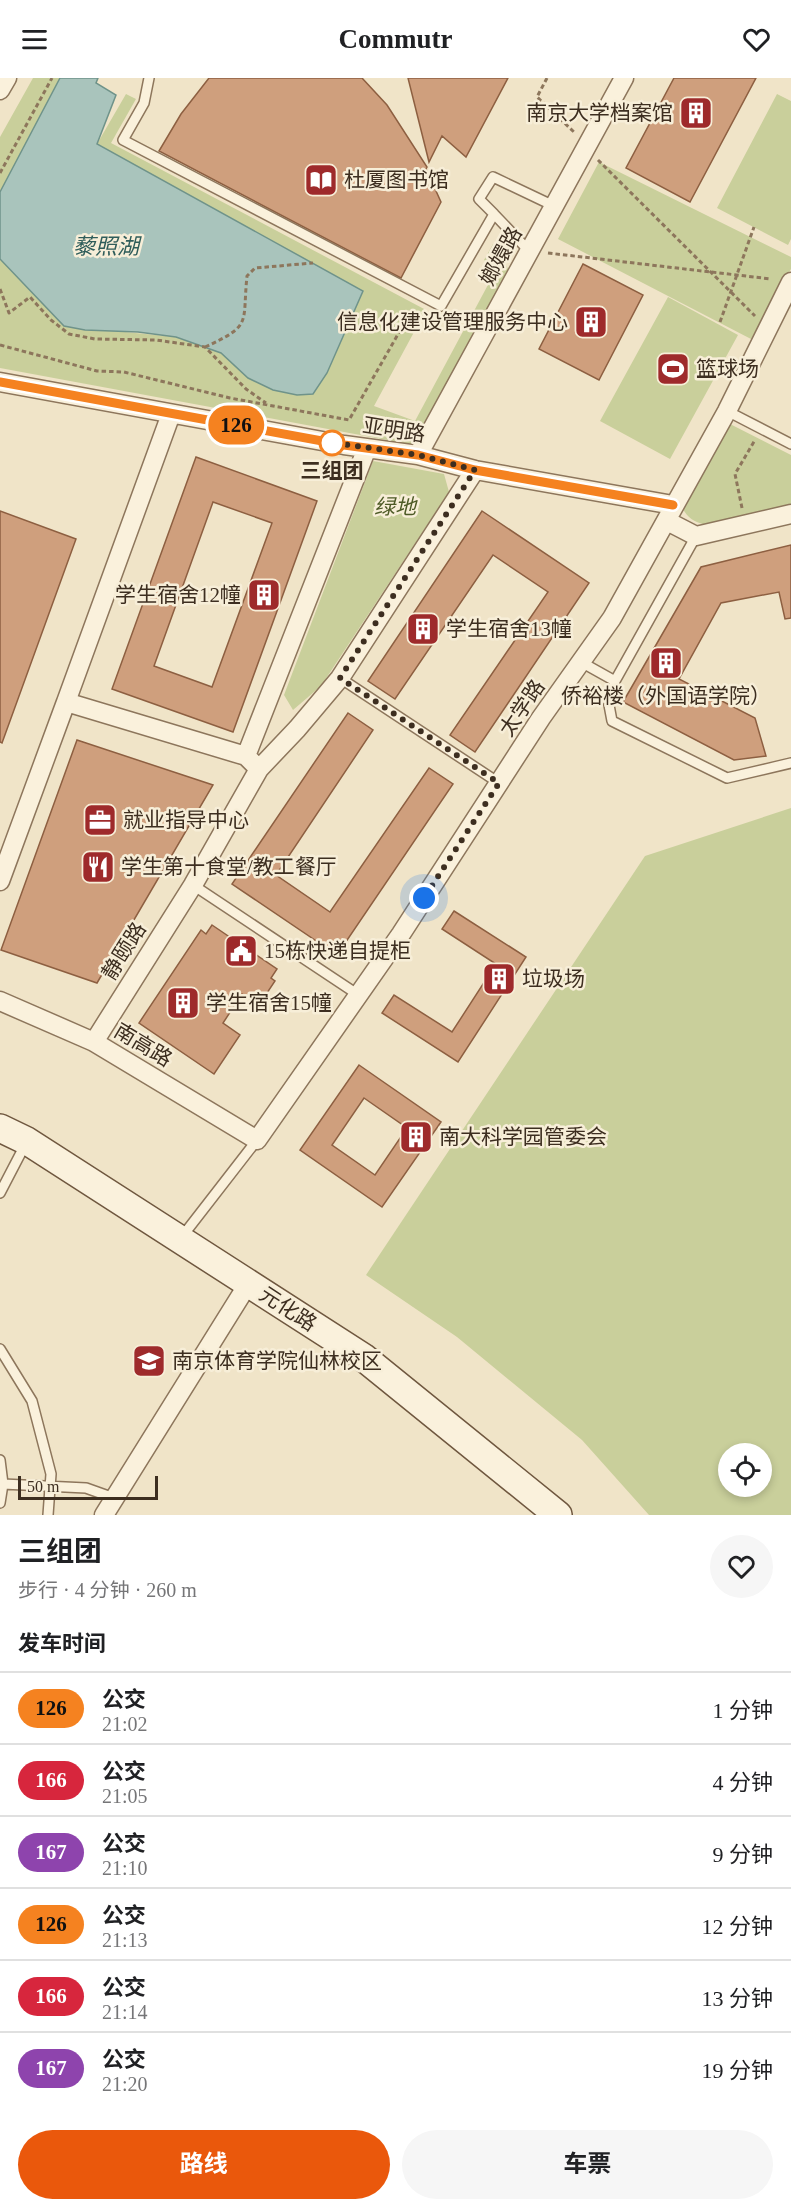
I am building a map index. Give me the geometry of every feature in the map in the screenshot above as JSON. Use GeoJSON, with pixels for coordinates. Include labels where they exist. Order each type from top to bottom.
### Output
{"type":"FeatureCollection","features":[{"type":"Feature","properties":{"kind":"street"},"geometry":{"type":"LineString","coordinates":[[0,90],[7,78]]}},
{"type":"Feature","properties":{"kind":"street","name":"嫏嬛路"},"geometry":{"type":"LineString","coordinates":[[418,455],[624,78]]}},
{"type":"Feature","properties":{"kind":"street","name":"太学路"},"geometry":{"type":"LineString","coordinates":[[257,1140],[401,934],[499,783],[612,618],[727,411],[767,328],[786,281]]}},
{"type":"Feature","properties":{"kind":"street","name":"亚明路"},"geometry":{"type":"LineString","coordinates":[[0,382],[171,414],[418,455],[475,470],[670,513],[696,536]]}},
{"type":"Feature","properties":{"kind":"street"},"geometry":{"type":"LineString","coordinates":[[0,881],[171,414]]}},
{"type":"Feature","properties":{"kind":"street"},"geometry":{"type":"LineString","coordinates":[[246,756],[367,448]]}},
{"type":"Feature","properties":{"kind":"street","name":"静颐路"},"geometry":{"type":"LineString","coordinates":[[94,1042],[193,885],[259,769],[340,678],[475,470]]}},
{"type":"Feature","properties":{"kind":"street"},"geometry":{"type":"LineString","coordinates":[[696,536],[791,514]]}},
{"type":"Feature","properties":{"kind":"street"},"geometry":{"type":"LineString","coordinates":[[66,702],[246,756],[259,769]]}},
{"type":"Feature","properties":{"kind":"street","name":"南高路"},"geometry":{"type":"LineString","coordinates":[[0,1001],[94,1042],[257,1140]]}},
{"type":"Feature","properties":{"kind":"street","name":"元化路"},"geometry":{"type":"LineString","coordinates":[[0,1128],[27,1141],[363,1357],[558,1515]]}},
{"type":"Feature","properties":{"kind":"street"},"geometry":{"type":"LineString","coordinates":[[104,1515],[248,1284]]}},
{"type":"Feature","properties":{"kind":"lane"},"geometry":{"type":"LineString","coordinates":[[149,78],[144,103],[123,140],[441,306],[494,214]]}},
{"type":"Feature","properties":{"kind":"lane"},"geometry":{"type":"LineString","coordinates":[[529,251],[479,199],[493,177],[554,206]]}},
{"type":"Feature","properties":{"kind":"lane"},"geometry":{"type":"LineString","coordinates":[[727,411],[791,444]]}},
{"type":"Feature","properties":{"kind":"lane"},"geometry":{"type":"LineString","coordinates":[[696,536],[615,681],[609,705],[612,721],[727,778],[791,763]]}},
{"type":"Feature","properties":{"kind":"lane"},"geometry":{"type":"LineString","coordinates":[[581,662],[615,681]]}},
{"type":"Feature","properties":{"kind":"lane"},"geometry":{"type":"LineString","coordinates":[[340,678],[499,783]]}},
{"type":"Feature","properties":{"kind":"lane"},"geometry":{"type":"LineString","coordinates":[[193,885],[357,994]]}},
{"type":"Feature","properties":{"kind":"lane"},"geometry":{"type":"LineString","coordinates":[[179,1240],[257,1140]]}},
{"type":"Feature","properties":{"kind":"lane"},"geometry":{"type":"LineString","coordinates":[[0,1193],[27,1141]]}},
{"type":"Feature","properties":{"kind":"lane"},"geometry":{"type":"LineString","coordinates":[[0,1349],[32,1401],[51,1474],[48,1515]]}},
{"type":"Feature","properties":{"kind":"lane"},"geometry":{"type":"LineString","coordinates":[[0,1460],[3,1484],[0,1503]]}},
{"type":"Feature","properties":{"kind":"lane"},"geometry":{"type":"LineString","coordinates":[[3,1484],[87,1488],[114,1498]]}},
{"type":"Feature","properties":{"kind":"path"},"geometry":{"type":"LineString","coordinates":[[0,173],[52,78]]}},
{"type":"Feature","properties":{"kind":"path"},"geometry":{"type":"LineString","coordinates":[[547,78],[537,97],[587,144],[599,162],[767,328]]}},
{"type":"Feature","properties":{"kind":"path"},"geometry":{"type":"LineString","coordinates":[[720,322],[753,228]]}},
{"type":"Feature","properties":{"kind":"path"},"geometry":{"type":"LineString","coordinates":[[529,251],[786,281]]}},
{"type":"Feature","properties":{"kind":"path"},"geometry":{"type":"LineString","coordinates":[[0,289],[9,313],[30,297],[51,320],[69,334],[95,339],[156,339],[205,347],[231,335],[242,325],[246,312],[247,276],[255,268],[313,263]]}},
{"type":"Feature","properties":{"kind":"path"},"geometry":{"type":"LineString","coordinates":[[0,345],[97,370],[124,372],[230,398],[349,420],[420,296]]}},
{"type":"Feature","properties":{"kind":"path"},"geometry":{"type":"LineString","coordinates":[[205,347],[246,389],[267,404]]}},
{"type":"Feature","properties":{"kind":"path"},"geometry":{"type":"LineString","coordinates":[[745,525],[735,474],[762,428]]}},
{"type":"Feature","properties":{"kind":"green space"},"geometry":{"type":"Polygon","coordinates":[[[33,78],[60,78],[0,192],[0,137],[33,78]]]}},
{"type":"Feature","properties":{"kind":"green space"},"geometry":{"type":"Polygon","coordinates":[[[126,94],[136,99],[111,143],[426,310],[374,406],[415,421],[497,268],[484,260],[493,244],[510,272],[414,445],[0,368],[0,259],[64,326],[176,337],[221,353],[248,378],[327,373],[363,291],[97,144],[126,94]]]}},
{"type":"Feature","properties":{"kind":"green space"},"geometry":{"type":"Polygon","coordinates":[[[777,94],[791,101],[791,239],[788,245],[717,208],[777,94]]]}},
{"type":"Feature","properties":{"kind":"green space"},"geometry":{"type":"Polygon","coordinates":[[[599,162],[791,257],[791,269],[751,339],[558,239],[599,162]]]}},
{"type":"Feature","properties":{"kind":"green space","name":"篮球场"},"geometry":{"type":"Polygon","coordinates":[[[668,297],[738,335],[670,459],[600,421],[668,297]]]}},
{"type":"Feature","properties":{"kind":"green space"},"geometry":{"type":"Polygon","coordinates":[[[730,424],[791,455],[791,506],[706,525],[691,519],[682,507],[730,424]]]}},
{"type":"Feature","properties":{"kind":"green space","name":"绿地"},"geometry":{"type":"Polygon","coordinates":[[[373,461],[444,474],[449,492],[321,686],[293,710],[284,695],[373,461]]]}},
{"type":"Feature","properties":{"kind":"green space"},"geometry":{"type":"Polygon","coordinates":[[[791,808],[791,1515],[649,1515],[582,1440],[457,1337],[366,1275],[645,856],[791,808]]]}},
{"type":"Feature","properties":{"kind":"water","name":"藜照湖"},"geometry":{"type":"Polygon","coordinates":[[[60,78],[98,78],[96,83],[116,95],[97,144],[363,291],[327,373],[313,394],[297,395],[273,390],[248,378],[221,353],[176,337],[138,332],[85,330],[64,326],[0,259],[0,192],[60,78]]]}},
{"type":"Feature","properties":{"kind":"building","name":"杜厦图书馆"},"geometry":{"type":"Polygon","coordinates":[[[209,78],[362,78],[387,105],[427,167],[441,202],[401,278],[159,151],[181,114],[209,78]]]}},
{"type":"Feature","properties":{"kind":"building"},"geometry":{"type":"Polygon","coordinates":[[[408,78],[508,78],[466,157],[442,136],[429,162],[408,78]]]}},
{"type":"Feature","properties":{"kind":"building","name":"南京大学档案馆"},"geometry":{"type":"Polygon","coordinates":[[[674,78],[756,78],[690,202],[626,168],[674,78]]]}},
{"type":"Feature","properties":{"kind":"building","name":"信息化建设管理服务中心"},"geometry":{"type":"Polygon","coordinates":[[[583,264],[643,295],[599,380],[539,349],[583,264]]]}},
{"type":"Feature","properties":{"kind":"building","name":"学生宿舍12幢"},"geometry":{"type":"Polygon","coordinates":[[[196,457],[317,501],[233,732],[112,689],[196,457]],[[213,502],[154,666],[212,687],[272,523],[213,502]]]}},
{"type":"Feature","properties":{"kind":"building"},"geometry":{"type":"Polygon","coordinates":[[[0,511],[76,539],[2,743],[0,742],[0,511]]]}},
{"type":"Feature","properties":{"kind":"building","name":"学生宿舍13幢"},"geometry":{"type":"Polygon","coordinates":[[[482,511],[589,583],[475,752],[450,735],[548,592],[493,555],[395,699],[368,681],[482,511]]]}},
{"type":"Feature","properties":{"kind":"building","name":"侨裕楼（外国语学院）"},"geometry":{"type":"Polygon","coordinates":[[[791,545],[791,618],[785,619],[779,592],[721,603],[679,679],[755,718],[766,756],[734,760],[623,702],[701,567],[791,545]]]}},
{"type":"Feature","properties":{"kind":"building"},"geometry":{"type":"Polygon","coordinates":[[[348,713],[373,730],[276,875],[330,912],[429,768],[453,784],[337,955],[232,884],[348,713]]]}},
{"type":"Feature","properties":{"kind":"building","name":"学生第十食堂/教工餐厅"},"geometry":{"type":"Polygon","coordinates":[[[77,740],[213,785],[97,983],[1,950],[77,740]]]}},
{"type":"Feature","properties":{"kind":"building","name":"垃圾场"},"geometry":{"type":"Polygon","coordinates":[[[454,911],[526,957],[458,1062],[382,1013],[394,995],[452,1032],[496,964],[442,929],[454,911]]]}},
{"type":"Feature","properties":{"kind":"building","name":"学生宿舍15幢"},"geometry":{"type":"Polygon","coordinates":[[[212,925],[277,969],[271,978],[275,981],[259,1005],[242,994],[223,1023],[240,1035],[214,1074],[139,1023],[201,930],[206,934],[212,925]]]}},
{"type":"Feature","properties":{"kind":"building","name":"南大科学园管委会"},"geometry":{"type":"Polygon","coordinates":[[[359,1065],[441,1122],[382,1207],[300,1150],[359,1065]],[[364,1098],[332,1145],[375,1175],[407,1128],[364,1098]]]}},
{"type":"Feature","properties":{"kind":"bus line","name":"126"},"geometry":{"type":"LineString","coordinates":[[0,382],[344,445],[418,455],[475,470],[673,505]]}},
{"type":"Feature","properties":{"kind":"place","name":"南京大学档案馆"},"geometry":{"type":"Point","coordinates":[696,113]}},
{"type":"Feature","properties":{"kind":"place","name":"杜厦图书馆"},"geometry":{"type":"Point","coordinates":[321,180]}},
{"type":"Feature","properties":{"kind":"place","name":"信息化建设管理服务中心"},"geometry":{"type":"Point","coordinates":[591,322]}},
{"type":"Feature","properties":{"kind":"place","name":"篮球场"},"geometry":{"type":"Point","coordinates":[673,369]}},
{"type":"Feature","properties":{"kind":"place","name":"三组团"},"geometry":{"type":"Point","coordinates":[332,443]}},
{"type":"Feature","properties":{"kind":"place","name":"学生宿舍12幢"},"geometry":{"type":"Point","coordinates":[264,595]}},
{"type":"Feature","properties":{"kind":"place","name":"学生宿舍13幢"},"geometry":{"type":"Point","coordinates":[423,629]}},
{"type":"Feature","properties":{"kind":"place","name":"侨裕楼（外国语学院）"},"geometry":{"type":"Point","coordinates":[666,663]}},
{"type":"Feature","properties":{"kind":"place","name":"就业指导中心"},"geometry":{"type":"Point","coordinates":[100,820]}},
{"type":"Feature","properties":{"kind":"place","name":"学生第十食堂/教工餐厅"},"geometry":{"type":"Point","coordinates":[98,867]}},
{"type":"Feature","properties":{"kind":"place","name":"15栋快递自提柜"},"geometry":{"type":"Point","coordinates":[241,951]}},
{"type":"Feature","properties":{"kind":"place","name":"垃圾场"},"geometry":{"type":"Point","coordinates":[499,979]}},
{"type":"Feature","properties":{"kind":"place","name":"学生宿舍15幢"},"geometry":{"type":"Point","coordinates":[183,1003]}},
{"type":"Feature","properties":{"kind":"place","name":"南大科学园管委会"},"geometry":{"type":"Point","coordinates":[416,1137]}},
{"type":"Feature","properties":{"kind":"place","name":"南京体育学院仙林校区"},"geometry":{"type":"Point","coordinates":[149,1361]}},
{"type":"Feature","properties":{"kind":"route"},"geometry":{"type":"LineString","coordinates":[[332,443],[329,442],[418,455],[475,470],[340,678],[499,783],[424,898]]}}]}
